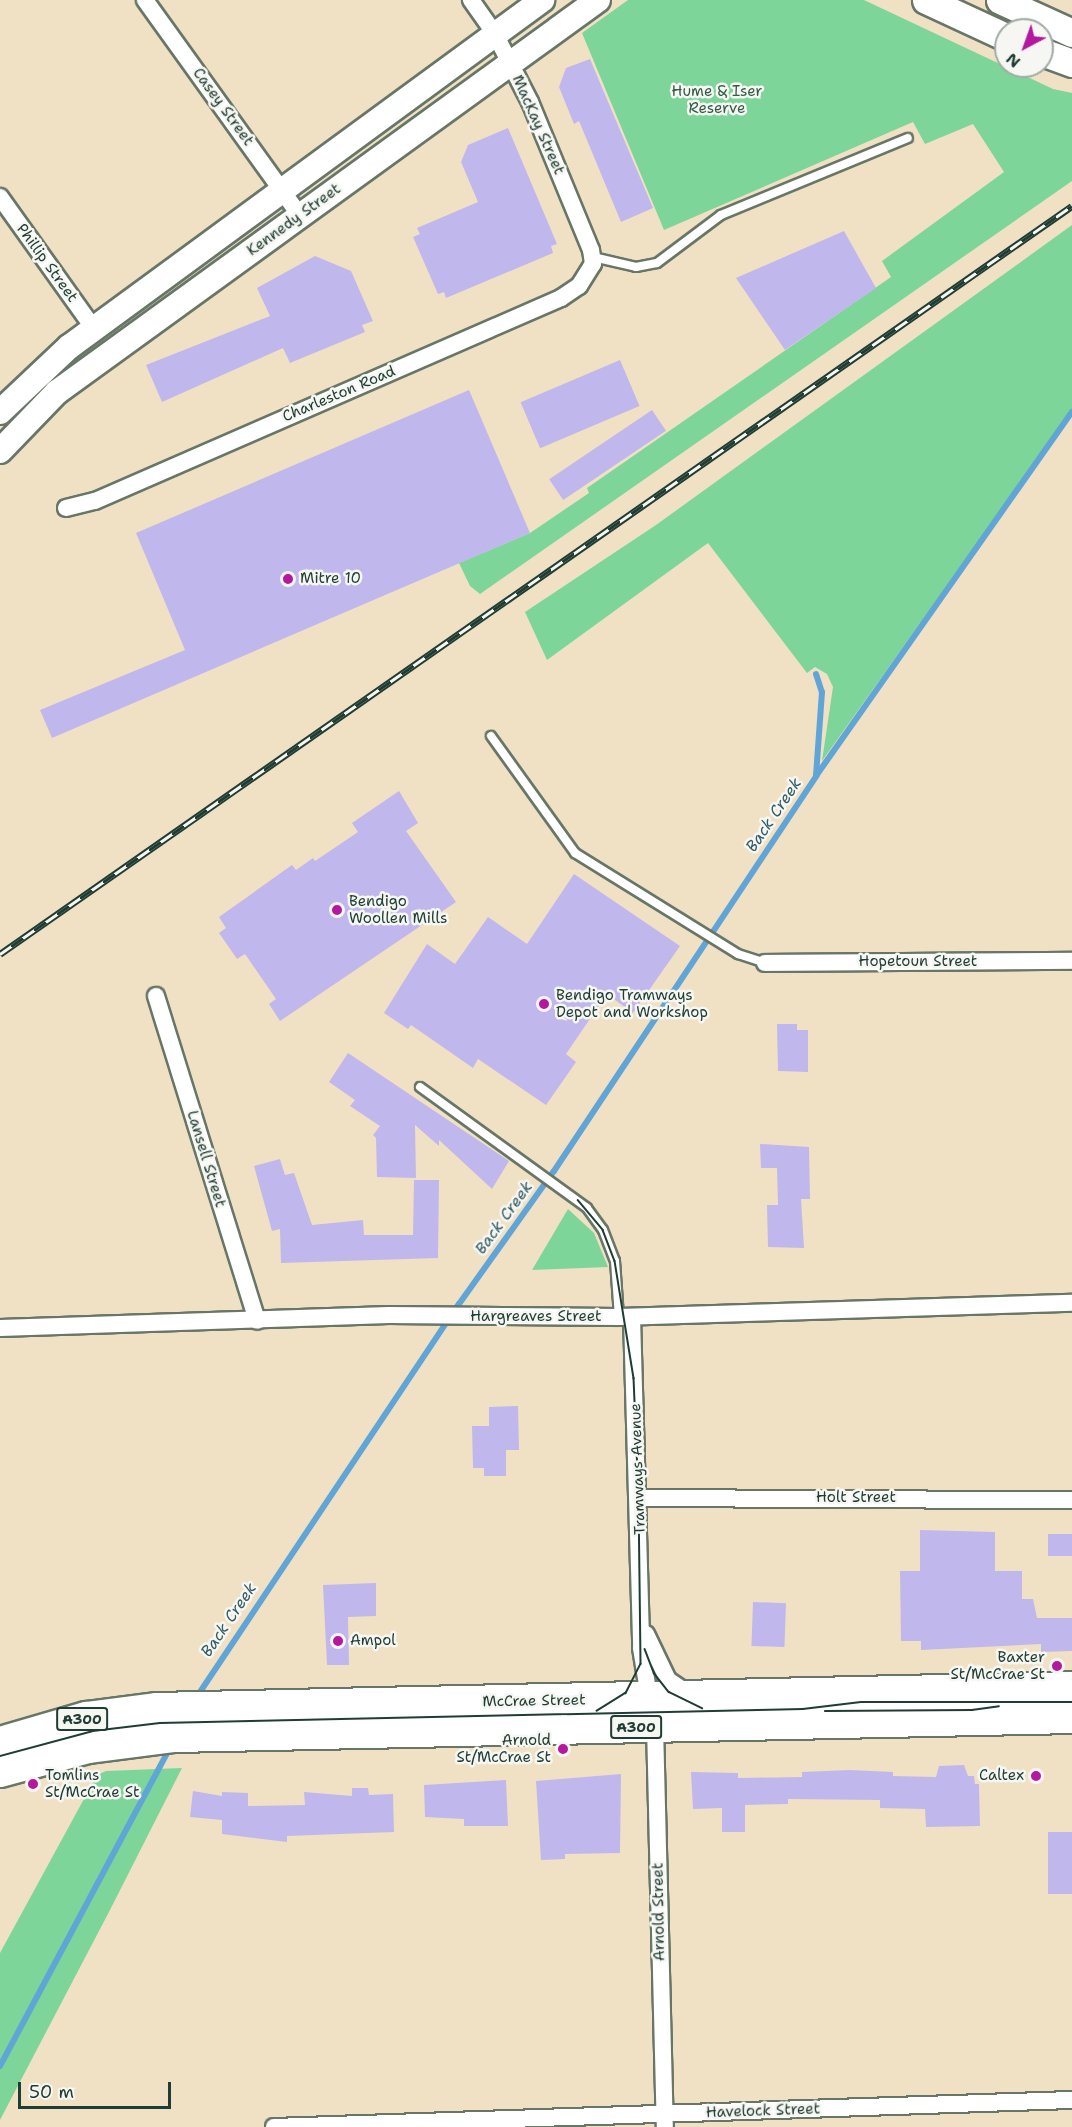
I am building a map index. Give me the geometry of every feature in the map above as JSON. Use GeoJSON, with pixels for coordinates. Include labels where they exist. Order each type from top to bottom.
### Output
{"type":"FeatureCollection","features":[{"type":"Feature","properties":{"kind":"highway","name":"McCrae Street"},"geometry":{"type":"LineString","coordinates":[[0,1771],[88,1746],[152,1738],[652,1712],[704,1697],[1072,1688]]}},
{"type":"Feature","properties":{"kind":"highway","name":"McCrae Street"},"geometry":{"type":"LineString","coordinates":[[0,1743],[86,1718],[168,1709],[215,1707],[1072,1717]]}},
{"type":"Feature","properties":{"kind":"main road"},"geometry":{"type":"LineString","coordinates":[[926,0],[994,31]]}},
{"type":"Feature","properties":{"kind":"main road"},"geometry":{"type":"LineString","coordinates":[[1000,0],[1069,30]]}},
{"type":"Feature","properties":{"kind":"main road"},"geometry":{"type":"LineString","coordinates":[[1054,56],[1072,63]]}},
{"type":"Feature","properties":{"kind":"street","name":"Casey Street"},"geometry":{"type":"LineString","coordinates":[[145,0],[300,216]]}},
{"type":"Feature","properties":{"kind":"street","name":"MacKay Street"},"geometry":{"type":"LineString","coordinates":[[471,0],[495,34],[539,122],[593,257]]}},
{"type":"Feature","properties":{"kind":"street","name":"Kennedy Street"},"geometry":{"type":"LineString","coordinates":[[0,411],[48,364],[94,329],[284,192],[371,123],[542,0]]}},
{"type":"Feature","properties":{"kind":"street","name":"Kennedy Street"},"geometry":{"type":"LineString","coordinates":[[0,451],[57,392],[598,0]]}},
{"type":"Feature","properties":{"kind":"street","name":"Phillip Street"},"geometry":{"type":"LineString","coordinates":[[0,197],[94,329]]}},
{"type":"Feature","properties":{"kind":"street","name":"Charleston Road"},"geometry":{"type":"LineString","coordinates":[[66,508],[95,501],[561,298],[579,286],[591,269],[593,257]]}},
{"type":"Feature","properties":{"kind":"street","name":"Hopetoun Street"},"geometry":{"type":"LineString","coordinates":[[765,963],[1072,961]]}},
{"type":"Feature","properties":{"kind":"street","name":"Lansell Street"},"geometry":{"type":"LineString","coordinates":[[156,996],[257,1322]]}},
{"type":"Feature","properties":{"kind":"street","name":"Hargreaves Street"},"geometry":{"type":"LineString","coordinates":[[0,1328],[257,1322],[389,1315],[423,1318],[626,1317],[1072,1303]]}},
{"type":"Feature","properties":{"kind":"street","name":"Tramways Avenue"},"geometry":{"type":"LineString","coordinates":[[626,1317],[639,1498],[642,1658],[652,1712]]}},
{"type":"Feature","properties":{"kind":"street","name":"Holt Street"},"geometry":{"type":"LineString","coordinates":[[639,1498],[1072,1500]]}},
{"type":"Feature","properties":{"kind":"street","name":"Tramways Avenue"},"geometry":{"type":"LineString","coordinates":[[643,1622],[654,1655],[668,1680],[682,1691],[704,1697]]}},
{"type":"Feature","properties":{"kind":"street","name":"Arnold Street"},"geometry":{"type":"LineString","coordinates":[[652,1712],[664,2121]]}},
{"type":"Feature","properties":{"kind":"street","name":"Havelock Street"},"geometry":{"type":"LineString","coordinates":[[274,2127],[664,2121],[1072,2100]]}},
{"type":"Feature","properties":{"kind":"lane"},"geometry":{"type":"LineString","coordinates":[[593,257],[636,267],[657,263],[721,215],[908,138]]}},
{"type":"Feature","properties":{"kind":"lane"},"geometry":{"type":"LineString","coordinates":[[491,736],[575,853],[681,921],[730,949],[765,963]]}},
{"type":"Feature","properties":{"kind":"lane"},"geometry":{"type":"LineString","coordinates":[[420,1088],[564,1188],[596,1218],[610,1244],[626,1317]]}},
{"type":"Feature","properties":{"kind":"green space","name":"Hume & Iser Reserve"},"geometry":{"type":"Polygon","coordinates":[[[628,0],[864,0],[994,61],[994,78],[1030,78],[1053,89],[1072,93],[1072,181],[480,594],[470,586],[459,563],[530,533],[589,493],[587,488],[891,277],[882,261],[1004,172],[973,124],[925,144],[913,122],[664,230],[582,33],[628,0]]]}},
{"type":"Feature","properties":{"kind":"green space"},"geometry":{"type":"Polygon","coordinates":[[[1072,225],[1072,409],[822,761],[833,687],[827,674],[815,667],[807,673],[708,543],[547,660],[525,612],[656,525],[1072,225]]]}},
{"type":"Feature","properties":{"kind":"green space"},"geometry":{"type":"Polygon","coordinates":[[[568,1209],[594,1233],[608,1267],[532,1270],[568,1209]]]}},
{"type":"Feature","properties":{"kind":"green space"},"geometry":{"type":"Polygon","coordinates":[[[182,1768],[0,2120],[0,1953],[97,1775],[106,1771],[182,1768]]]}},
{"type":"Feature","properties":{"kind":"building"},"geometry":{"type":"Polygon","coordinates":[[[590,59],[653,208],[621,222],[579,121],[574,124],[559,87],[566,68],[590,59]]]}},
{"type":"Feature","properties":{"kind":"building"},"geometry":{"type":"Polygon","coordinates":[[[508,128],[557,244],[551,246],[553,253],[446,298],[444,292],[438,294],[413,237],[420,234],[417,228],[478,202],[461,162],[468,145],[508,128]]]}},
{"type":"Feature","properties":{"kind":"building"},"geometry":{"type":"Polygon","coordinates":[[[844,231],[876,288],[785,350],[736,278],[844,231]]]}},
{"type":"Feature","properties":{"kind":"building"},"geometry":{"type":"Polygon","coordinates":[[[315,256],[351,271],[373,321],[362,325],[365,332],[290,363],[283,348],[162,402],[146,365],[270,316],[257,288],[315,256]]]}},
{"type":"Feature","properties":{"kind":"building"},"geometry":{"type":"Polygon","coordinates":[[[620,360],[640,406],[540,448],[521,402],[620,360]]]}},
{"type":"Feature","properties":{"kind":"building","name":"Mitre 10"},"geometry":{"type":"Polygon","coordinates":[[[469,390],[530,533],[52,738],[40,710],[185,650],[136,533],[469,390]]]}},
{"type":"Feature","properties":{"kind":"building"},"geometry":{"type":"Polygon","coordinates":[[[652,410],[666,431],[563,500],[549,479],[652,410]]]}},
{"type":"Feature","properties":{"kind":"building","name":"Bendigo Woollen Mills"},"geometry":{"type":"Polygon","coordinates":[[[399,791],[418,823],[406,831],[456,902],[280,1021],[269,1004],[276,999],[245,954],[237,959],[219,933],[226,928],[219,917],[292,865],[296,870],[313,858],[315,861],[358,832],[352,823],[399,791]]]}},
{"type":"Feature","properties":{"kind":"building","name":"Bendigo Tramways Depot and Workshop"},"geometry":{"type":"Polygon","coordinates":[[[574,874],[680,946],[633,1013],[607,994],[566,1054],[576,1062],[546,1105],[478,1059],[473,1068],[411,1025],[408,1029],[384,1013],[427,944],[455,964],[488,917],[527,944],[574,874]]]}},
{"type":"Feature","properties":{"kind":"building"},"geometry":{"type":"Polygon","coordinates":[[[777,1024],[797,1024],[797,1030],[808,1030],[808,1072],[778,1071],[777,1024]]]}},
{"type":"Feature","properties":{"kind":"building"},"geometry":{"type":"Polygon","coordinates":[[[348,1053],[509,1161],[492,1189],[439,1140],[439,1146],[415,1125],[416,1178],[377,1177],[376,1138],[373,1135],[380,1126],[350,1106],[355,1100],[329,1082],[348,1053]]]}},
{"type":"Feature","properties":{"kind":"building"},"geometry":{"type":"Polygon","coordinates":[[[760,1144],[809,1147],[810,1199],[801,1199],[804,1248],[768,1247],[767,1205],[778,1205],[777,1168],[761,1168],[760,1144]]]}},
{"type":"Feature","properties":{"kind":"building"},"geometry":{"type":"Polygon","coordinates":[[[280,1159],[285,1175],[294,1173],[312,1225],[363,1220],[364,1235],[413,1235],[414,1180],[439,1180],[438,1258],[281,1263],[280,1229],[272,1231],[254,1166],[280,1159]]]}},
{"type":"Feature","properties":{"kind":"building"},"geometry":{"type":"Polygon","coordinates":[[[518,1406],[519,1450],[506,1450],[506,1476],[484,1476],[484,1468],[473,1468],[472,1426],[489,1426],[489,1407],[518,1406]]]}},
{"type":"Feature","properties":{"kind":"building"},"geometry":{"type":"Polygon","coordinates":[[[920,1530],[995,1532],[995,1571],[1022,1571],[1022,1599],[1033,1599],[1037,1618],[1072,1618],[1072,1651],[1041,1652],[1041,1644],[921,1650],[921,1641],[901,1641],[900,1571],[920,1571],[920,1530]]]}},
{"type":"Feature","properties":{"kind":"building"},"geometry":{"type":"Polygon","coordinates":[[[1048,1534],[1072,1534],[1072,1556],[1048,1556],[1048,1534]]]}},
{"type":"Feature","properties":{"kind":"building"},"geometry":{"type":"Polygon","coordinates":[[[376,1583],[376,1616],[348,1617],[349,1665],[327,1665],[323,1585],[376,1583]]]}},
{"type":"Feature","properties":{"kind":"building"},"geometry":{"type":"Polygon","coordinates":[[[753,1602],[786,1603],[784,1647],[751,1646],[753,1602]]]}},
{"type":"Feature","properties":{"kind":"building"},"geometry":{"type":"Polygon","coordinates":[[[964,1765],[968,1776],[974,1776],[975,1784],[979,1784],[980,1826],[926,1827],[925,1809],[880,1808],[880,1800],[788,1799],[788,1804],[745,1805],[745,1832],[722,1832],[722,1808],[693,1809],[691,1772],[738,1773],[738,1778],[802,1777],[802,1772],[850,1770],[893,1772],[893,1776],[936,1777],[939,1766],[964,1765]]]}},
{"type":"Feature","properties":{"kind":"building"},"geometry":{"type":"Polygon","coordinates":[[[621,1774],[620,1853],[565,1854],[565,1859],[541,1860],[536,1781],[621,1774]]]}},
{"type":"Feature","properties":{"kind":"building"},"geometry":{"type":"Polygon","coordinates":[[[506,1780],[508,1826],[464,1826],[464,1819],[425,1817],[424,1785],[506,1780]]]}},
{"type":"Feature","properties":{"kind":"building"},"geometry":{"type":"Polygon","coordinates":[[[352,1788],[368,1788],[369,1795],[393,1794],[394,1832],[287,1836],[287,1842],[222,1834],[222,1820],[190,1817],[193,1791],[222,1796],[222,1792],[248,1793],[248,1806],[305,1805],[304,1792],[352,1796],[352,1788]]]}},
{"type":"Feature","properties":{"kind":"building"},"geometry":{"type":"Polygon","coordinates":[[[1048,1832],[1072,1832],[1072,1894],[1048,1894],[1048,1832]]]}},
{"type":"Feature","properties":{"kind":"waterway","name":"Back Creek"},"geometry":{"type":"LineString","coordinates":[[196,1698],[459,1304],[554,1171],[816,776],[1072,412]]}},
{"type":"Feature","properties":{"kind":"waterway"},"geometry":{"type":"LineString","coordinates":[[816,674],[822,692],[816,776]]}},
{"type":"Feature","properties":{"kind":"waterway","name":"Back Creek"},"geometry":{"type":"LineString","coordinates":[[0,2066],[170,1747]]}},
{"type":"Feature","properties":{"kind":"tram line"},"geometry":{"type":"LineString","coordinates":[[578,1200],[603,1230],[615,1261],[634,1378],[639,1498],[641,1664],[626,1693],[597,1711]]}},
{"type":"Feature","properties":{"kind":"tram line"},"geometry":{"type":"LineString","coordinates":[[645,1649],[654,1673],[669,1692],[702,1708]]}},
{"type":"Feature","properties":{"kind":"tram line"},"geometry":{"type":"LineString","coordinates":[[0,1756],[93,1731],[160,1723],[803,1709],[861,1702],[1072,1702]]}},
{"type":"Feature","properties":{"kind":"tram line"},"geometry":{"type":"LineString","coordinates":[[825,1711],[972,1710],[999,1706]]}},
{"type":"Feature","properties":{"kind":"railway"},"geometry":{"type":"LineString","coordinates":[[0,954],[1072,206]]}},
{"type":"Feature","properties":{"kind":"place","name":"Mitre 10"},"geometry":{"type":"Point","coordinates":[288,579]}},
{"type":"Feature","properties":{"kind":"place","name":"Bendigo Woollen Mills"},"geometry":{"type":"Point","coordinates":[337,910]}},
{"type":"Feature","properties":{"kind":"place","name":"Bendigo Tramways Depot and Workshop"},"geometry":{"type":"Point","coordinates":[544,1004]}},
{"type":"Feature","properties":{"kind":"place","name":"Ampol"},"geometry":{"type":"Point","coordinates":[338,1641]}},
{"type":"Feature","properties":{"kind":"place","name":"Baxter St/McCrae St"},"geometry":{"type":"Point","coordinates":[1057,1666]}},
{"type":"Feature","properties":{"kind":"place","name":"Arnold St/McCrae St"},"geometry":{"type":"Point","coordinates":[563,1749]}},
{"type":"Feature","properties":{"kind":"place","name":"Caltex"},"geometry":{"type":"Point","coordinates":[1036,1776]}},
{"type":"Feature","properties":{"kind":"place","name":"Tomlins St/McCrae St"},"geometry":{"type":"Point","coordinates":[33,1784]}}]}
